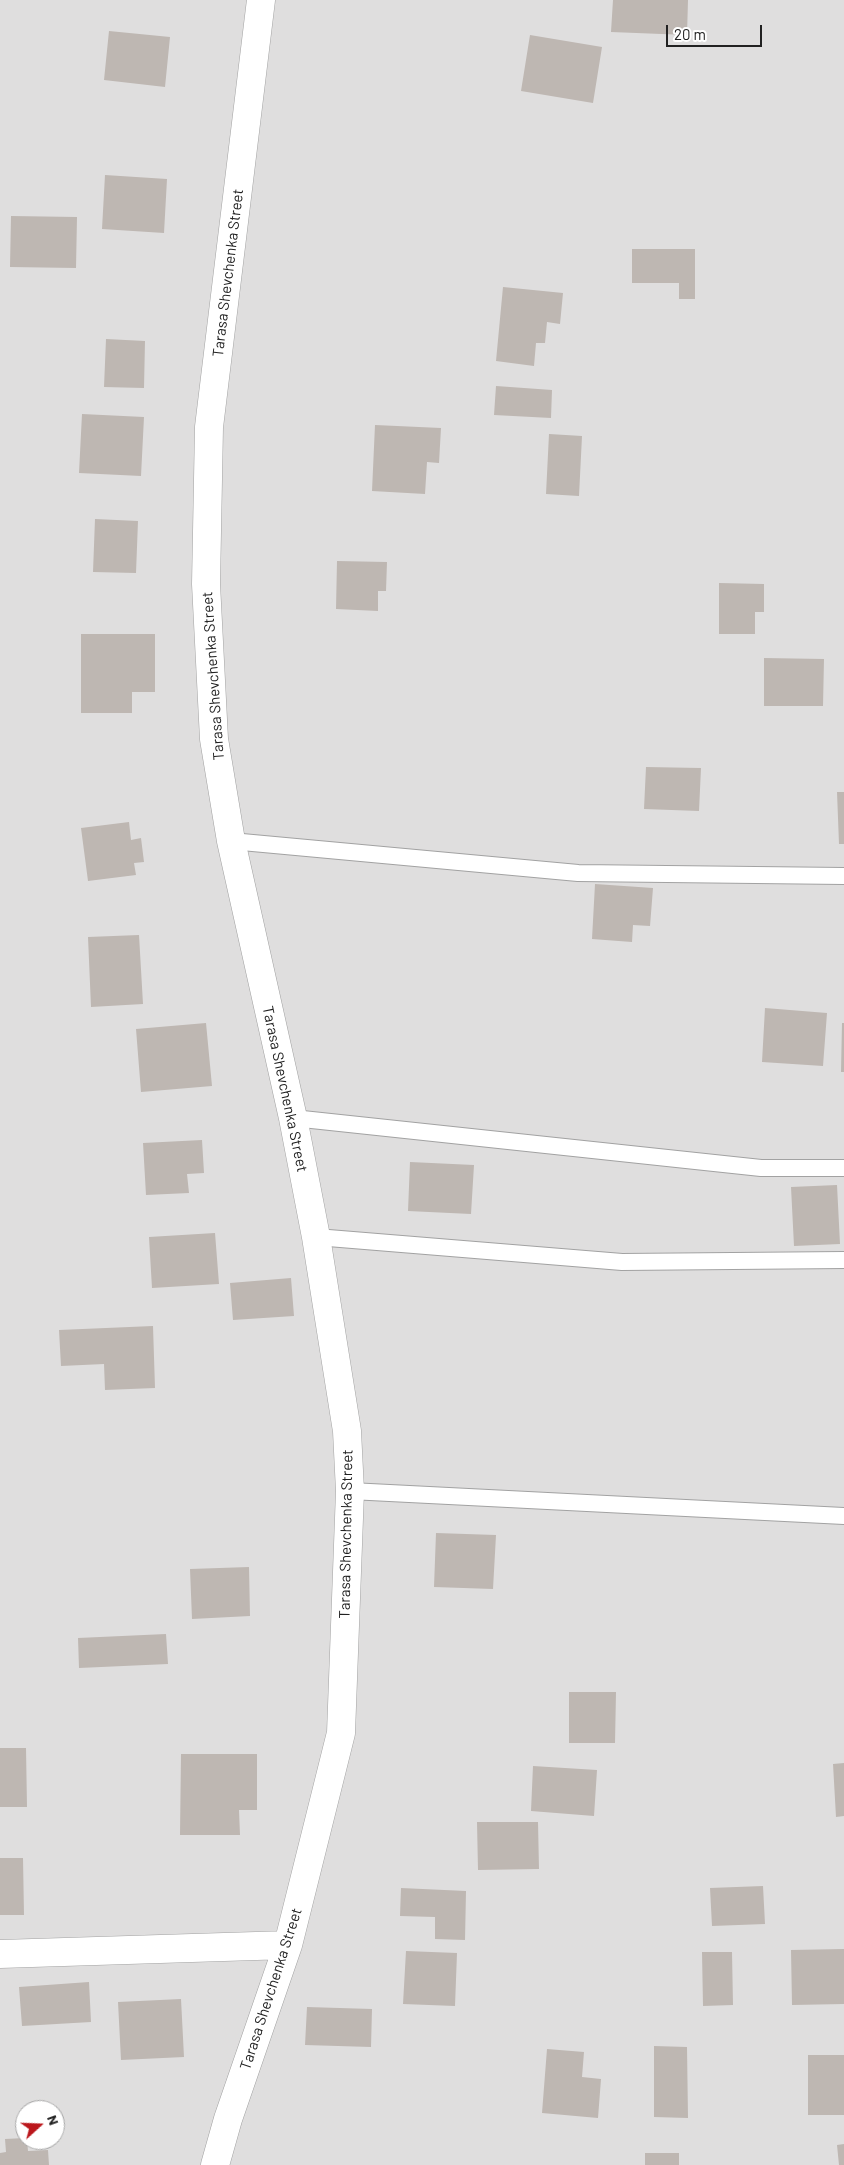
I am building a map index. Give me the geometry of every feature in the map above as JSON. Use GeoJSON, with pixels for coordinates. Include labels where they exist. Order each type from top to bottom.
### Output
{"type":"FeatureCollection","features":[{"type":"Feature","properties":{"kind":"street","name":"Tarasa Shevchenka Street"},"geometry":{"type":"LineString","coordinates":[[215,2165],[228,2119],[288,1946],[341,1733],[350,1492],[347,1432],[316,1237],[293,1118],[231,841],[214,729],[206,584],[209,426],[261,0]]}},
{"type":"Feature","properties":{"kind":"street"},"geometry":{"type":"LineString","coordinates":[[0,1954],[288,1946]]}},
{"type":"Feature","properties":{"kind":"lane"},"geometry":{"type":"LineString","coordinates":[[231,841],[578,873],[844,876]]}},
{"type":"Feature","properties":{"kind":"lane"},"geometry":{"type":"LineString","coordinates":[[293,1118],[760,1168],[844,1168]]}},
{"type":"Feature","properties":{"kind":"lane"},"geometry":{"type":"LineString","coordinates":[[316,1237],[622,1262],[844,1260]]}},
{"type":"Feature","properties":{"kind":"lane"},"geometry":{"type":"LineString","coordinates":[[350,1492],[844,1516]]}},
{"type":"Feature","properties":{"kind":"shaded area"},"geometry":{"type":"Polygon","coordinates":[[[0,0],[844,0],[844,2165],[0,2165],[0,0]]]}},
{"type":"Feature","properties":{"kind":"building"},"geometry":{"type":"Polygon","coordinates":[[[613,0],[688,0],[687,35],[611,32],[613,0]]]}},
{"type":"Feature","properties":{"kind":"building"},"geometry":{"type":"Polygon","coordinates":[[[109,31],[170,37],[165,87],[104,80],[109,31]]]}},
{"type":"Feature","properties":{"kind":"building"},"geometry":{"type":"Polygon","coordinates":[[[530,35],[602,47],[593,103],[521,91],[530,35]]]}},
{"type":"Feature","properties":{"kind":"building"},"geometry":{"type":"Polygon","coordinates":[[[105,175],[167,179],[164,233],[102,229],[105,175]]]}},
{"type":"Feature","properties":{"kind":"building"},"geometry":{"type":"Polygon","coordinates":[[[11,216],[77,217],[76,268],[10,267],[11,216]]]}},
{"type":"Feature","properties":{"kind":"building"},"geometry":{"type":"Polygon","coordinates":[[[632,249],[695,249],[695,299],[679,299],[679,283],[632,283],[632,249]]]}},
{"type":"Feature","properties":{"kind":"building"},"geometry":{"type":"Polygon","coordinates":[[[503,287],[563,293],[560,324],[547,322],[545,343],[536,343],[534,366],[496,361],[503,287]]]}},
{"type":"Feature","properties":{"kind":"building"},"geometry":{"type":"Polygon","coordinates":[[[106,339],[145,341],[144,388],[104,387],[106,339]]]}},
{"type":"Feature","properties":{"kind":"building"},"geometry":{"type":"Polygon","coordinates":[[[496,386],[552,390],[551,418],[494,415],[496,386]]]}},
{"type":"Feature","properties":{"kind":"building"},"geometry":{"type":"Polygon","coordinates":[[[82,414],[144,417],[141,476],[79,473],[82,414]]]}},
{"type":"Feature","properties":{"kind":"building"},"geometry":{"type":"Polygon","coordinates":[[[375,425],[441,428],[439,463],[427,462],[425,494],[372,491],[375,425]]]}},
{"type":"Feature","properties":{"kind":"building"},"geometry":{"type":"Polygon","coordinates":[[[549,434],[582,436],[579,496],[546,494],[549,434]]]}},
{"type":"Feature","properties":{"kind":"building"},"geometry":{"type":"Polygon","coordinates":[[[95,519],[138,521],[136,573],[93,572],[95,519]]]}},
{"type":"Feature","properties":{"kind":"building"},"geometry":{"type":"Polygon","coordinates":[[[337,561],[387,562],[386,591],[378,591],[378,611],[336,609],[337,561]]]}},
{"type":"Feature","properties":{"kind":"building"},"geometry":{"type":"Polygon","coordinates":[[[719,583],[764,584],[764,612],[755,612],[755,634],[719,634],[719,583]]]}},
{"type":"Feature","properties":{"kind":"building"},"geometry":{"type":"Polygon","coordinates":[[[81,634],[155,634],[155,692],[132,692],[132,713],[81,713],[81,634]]]}},
{"type":"Feature","properties":{"kind":"building"},"geometry":{"type":"Polygon","coordinates":[[[764,658],[824,659],[823,706],[764,706],[764,658]]]}},
{"type":"Feature","properties":{"kind":"building"},"geometry":{"type":"Polygon","coordinates":[[[646,767],[701,768],[699,811],[644,809],[646,767]]]}},
{"type":"Feature","properties":{"kind":"building"},"geometry":{"type":"Polygon","coordinates":[[[837,792],[844,792],[844,844],[839,844],[837,792]]]}},
{"type":"Feature","properties":{"kind":"building"},"geometry":{"type":"Polygon","coordinates":[[[129,822],[131,840],[141,838],[144,862],[134,863],[136,875],[88,881],[81,828],[129,822]]]}},
{"type":"Feature","properties":{"kind":"building"},"geometry":{"type":"Polygon","coordinates":[[[595,884],[653,888],[650,926],[633,925],[632,942],[592,939],[595,884]]]}},
{"type":"Feature","properties":{"kind":"building"},"geometry":{"type":"Polygon","coordinates":[[[139,935],[143,1004],[91,1007],[88,937],[139,935]]]}},
{"type":"Feature","properties":{"kind":"building"},"geometry":{"type":"Polygon","coordinates":[[[765,1008],[827,1013],[823,1066],[762,1062],[765,1008]]]}},
{"type":"Feature","properties":{"kind":"building"},"geometry":{"type":"Polygon","coordinates":[[[206,1023],[212,1086],[141,1092],[136,1029],[206,1023]]]}},
{"type":"Feature","properties":{"kind":"building"},"geometry":{"type":"Polygon","coordinates":[[[842,1023],[844,1023],[844,1072],[841,1072],[842,1023]]]}},
{"type":"Feature","properties":{"kind":"building"},"geometry":{"type":"Polygon","coordinates":[[[202,1140],[204,1173],[187,1174],[189,1193],[146,1195],[143,1143],[202,1140]]]}},
{"type":"Feature","properties":{"kind":"building"},"geometry":{"type":"Polygon","coordinates":[[[410,1162],[474,1165],[471,1214],[408,1211],[410,1162]]]}},
{"type":"Feature","properties":{"kind":"building"},"geometry":{"type":"Polygon","coordinates":[[[837,1185],[840,1244],[794,1246],[791,1187],[837,1185]]]}},
{"type":"Feature","properties":{"kind":"building"},"geometry":{"type":"Polygon","coordinates":[[[215,1233],[219,1284],[152,1288],[149,1237],[215,1233]]]}},
{"type":"Feature","properties":{"kind":"building"},"geometry":{"type":"Polygon","coordinates":[[[291,1278],[294,1316],[233,1320],[230,1283],[291,1278]]]}},
{"type":"Feature","properties":{"kind":"building"},"geometry":{"type":"Polygon","coordinates":[[[153,1326],[155,1388],[105,1390],[104,1364],[61,1366],[59,1330],[153,1326]]]}},
{"type":"Feature","properties":{"kind":"building"},"geometry":{"type":"Polygon","coordinates":[[[436,1533],[496,1535],[493,1589],[434,1587],[436,1533]]]}},
{"type":"Feature","properties":{"kind":"building"},"geometry":{"type":"Polygon","coordinates":[[[249,1567],[250,1616],[192,1619],[190,1569],[249,1567]]]}},
{"type":"Feature","properties":{"kind":"building"},"geometry":{"type":"Polygon","coordinates":[[[166,1634],[168,1664],[79,1668],[78,1638],[166,1634]]]}},
{"type":"Feature","properties":{"kind":"building"},"geometry":{"type":"Polygon","coordinates":[[[569,1692],[616,1692],[615,1743],[569,1743],[569,1692]]]}},
{"type":"Feature","properties":{"kind":"building"},"geometry":{"type":"Polygon","coordinates":[[[0,1748],[26,1748],[27,1807],[0,1807],[0,1748]]]}},
{"type":"Feature","properties":{"kind":"building"},"geometry":{"type":"Polygon","coordinates":[[[181,1754],[257,1754],[257,1810],[239,1810],[240,1835],[180,1835],[181,1754]]]}},
{"type":"Feature","properties":{"kind":"building"},"geometry":{"type":"Polygon","coordinates":[[[844,1763],[844,1816],[836,1817],[833,1764],[844,1763]]]}},
{"type":"Feature","properties":{"kind":"building"},"geometry":{"type":"Polygon","coordinates":[[[533,1766],[597,1770],[594,1816],[531,1811],[533,1766]]]}},
{"type":"Feature","properties":{"kind":"building"},"geometry":{"type":"Polygon","coordinates":[[[477,1822],[538,1822],[539,1869],[478,1870],[477,1822]]]}},
{"type":"Feature","properties":{"kind":"building"},"geometry":{"type":"Polygon","coordinates":[[[0,1858],[23,1858],[24,1915],[0,1915],[0,1858]]]}},
{"type":"Feature","properties":{"kind":"building"},"geometry":{"type":"Polygon","coordinates":[[[763,1886],[765,1924],[712,1926],[710,1888],[763,1886]]]}},
{"type":"Feature","properties":{"kind":"building"},"geometry":{"type":"Polygon","coordinates":[[[401,1888],[466,1891],[465,1940],[435,1939],[435,1917],[400,1916],[401,1888]]]}},
{"type":"Feature","properties":{"kind":"building"},"geometry":{"type":"Polygon","coordinates":[[[844,1949],[844,2004],[792,2005],[791,1950],[844,1949]]]}},
{"type":"Feature","properties":{"kind":"building"},"geometry":{"type":"Polygon","coordinates":[[[406,1951],[457,1953],[455,2006],[403,2004],[406,1951]]]}},
{"type":"Feature","properties":{"kind":"building"},"geometry":{"type":"Polygon","coordinates":[[[702,1952],[732,1952],[733,2005],[703,2006],[702,1952]]]}},
{"type":"Feature","properties":{"kind":"building"},"geometry":{"type":"Polygon","coordinates":[[[89,1982],[91,2022],[22,2026],[19,1987],[89,1982]]]}},
{"type":"Feature","properties":{"kind":"building"},"geometry":{"type":"Polygon","coordinates":[[[181,1999],[184,2057],[121,2060],[118,2002],[181,1999]]]}},
{"type":"Feature","properties":{"kind":"building"},"geometry":{"type":"Polygon","coordinates":[[[307,2007],[372,2009],[371,2047],[305,2045],[307,2007]]]}},
{"type":"Feature","properties":{"kind":"building"},"geometry":{"type":"Polygon","coordinates":[[[654,2046],[687,2047],[688,2118],[654,2117],[654,2046]]]}},
{"type":"Feature","properties":{"kind":"building"},"geometry":{"type":"Polygon","coordinates":[[[547,2049],[584,2052],[582,2077],[601,2079],[598,2118],[542,2113],[547,2049]]]}},
{"type":"Feature","properties":{"kind":"building"},"geometry":{"type":"Polygon","coordinates":[[[808,2055],[844,2055],[844,2115],[808,2115],[808,2055]]]}},
{"type":"Feature","properties":{"kind":"building"},"geometry":{"type":"Polygon","coordinates":[[[15,2138],[15,2150],[48,2150],[49,2165],[0,2165],[0,2153],[6,2152],[5,2139],[15,2138]]]}},
{"type":"Feature","properties":{"kind":"building"},"geometry":{"type":"Polygon","coordinates":[[[844,2144],[844,2165],[839,2165],[837,2145],[844,2144]]]}},
{"type":"Feature","properties":{"kind":"building"},"geometry":{"type":"Polygon","coordinates":[[[645,2153],[679,2153],[679,2165],[645,2165],[645,2153]]]}}]}
